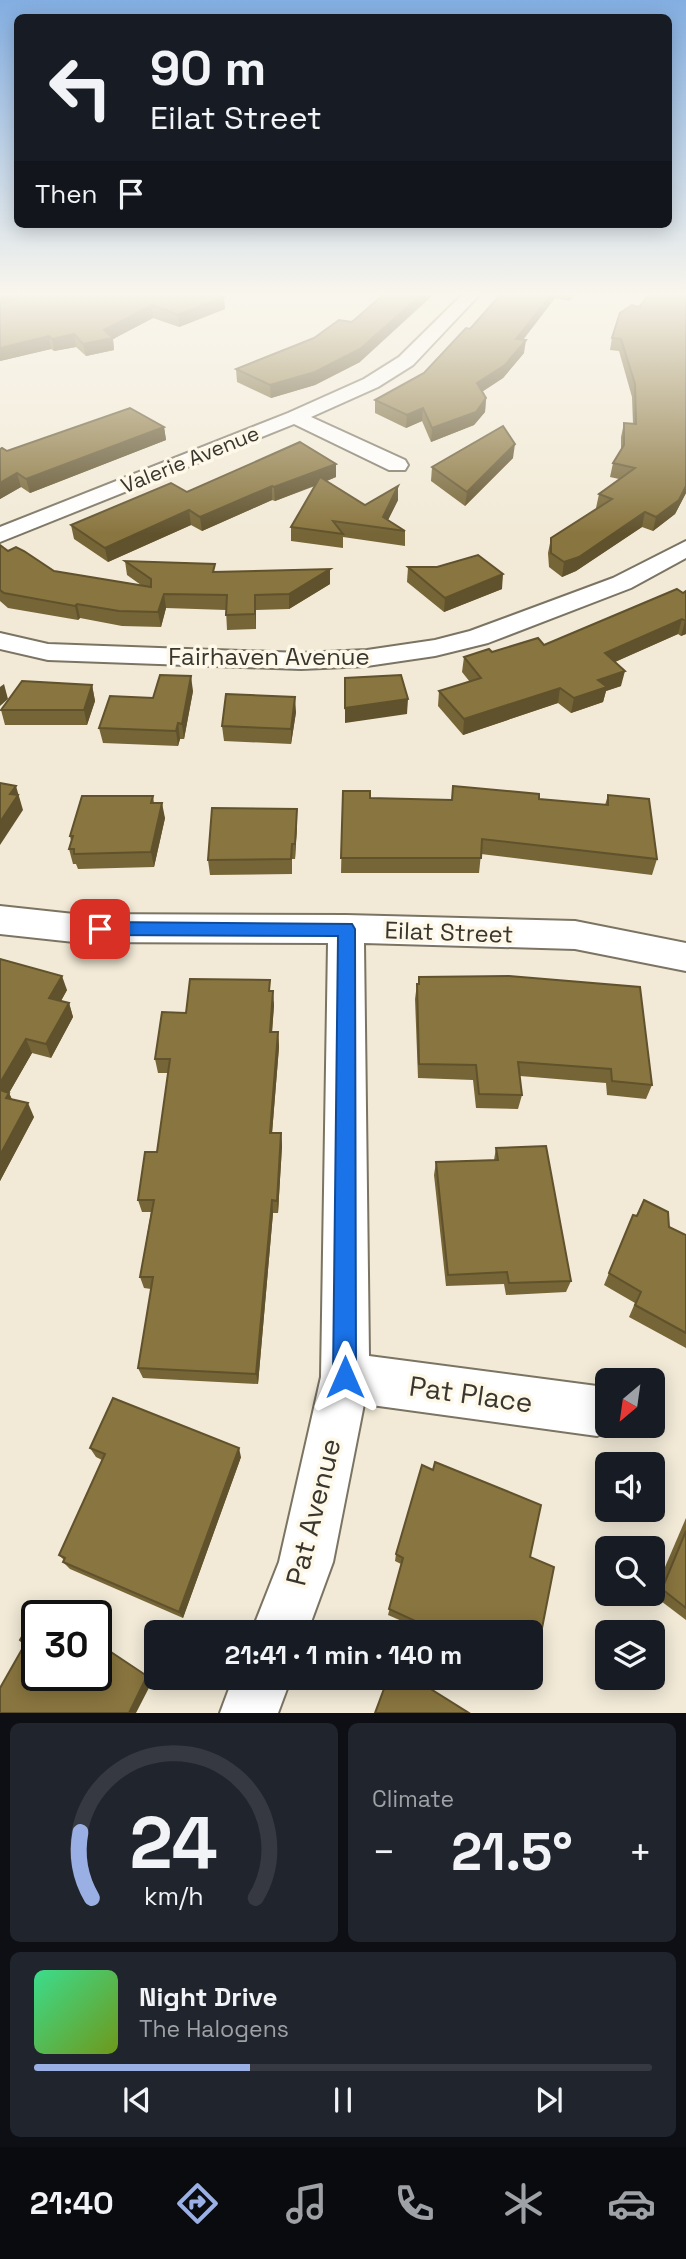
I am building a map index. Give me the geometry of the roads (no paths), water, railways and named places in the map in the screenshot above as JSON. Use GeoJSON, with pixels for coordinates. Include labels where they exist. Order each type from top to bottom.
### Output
{"type":"FeatureCollection","features":[{"type":"Feature","properties":{"kind":"street","name":"Valerie Avenue"},"geometry":{"type":"LineString","coordinates":[[0,536],[295,417],[387,375]]}},
{"type":"Feature","properties":{"kind":"street"},"geometry":{"type":"LineString","coordinates":[[295,417],[397,466]]}},
{"type":"Feature","properties":{"kind":"street","name":"Fairhaven Avenue"},"geometry":{"type":"LineString","coordinates":[[0,641],[48,652],[301,661],[366,658],[435,648],[479,637],[622,583],[686,548]]}},
{"type":"Feature","properties":{"kind":"street","name":"Eilat Street"},"geometry":{"type":"LineString","coordinates":[[0,920],[74,928],[346,929],[575,935],[686,957]]}},
{"type":"Feature","properties":{"kind":"street","name":"Pat Avenue"},"geometry":{"type":"LineString","coordinates":[[284,1620],[306,1562],[345,1377],[346,929]]}},
{"type":"Feature","properties":{"kind":"street","name":"Pat Place"},"geometry":{"type":"LineString","coordinates":[[345,1377],[595,1411]]}},
{"type":"Feature","properties":{"kind":"street"},"geometry":{"type":"LineString","coordinates":[[249,1713],[258,1690]]}}]}
